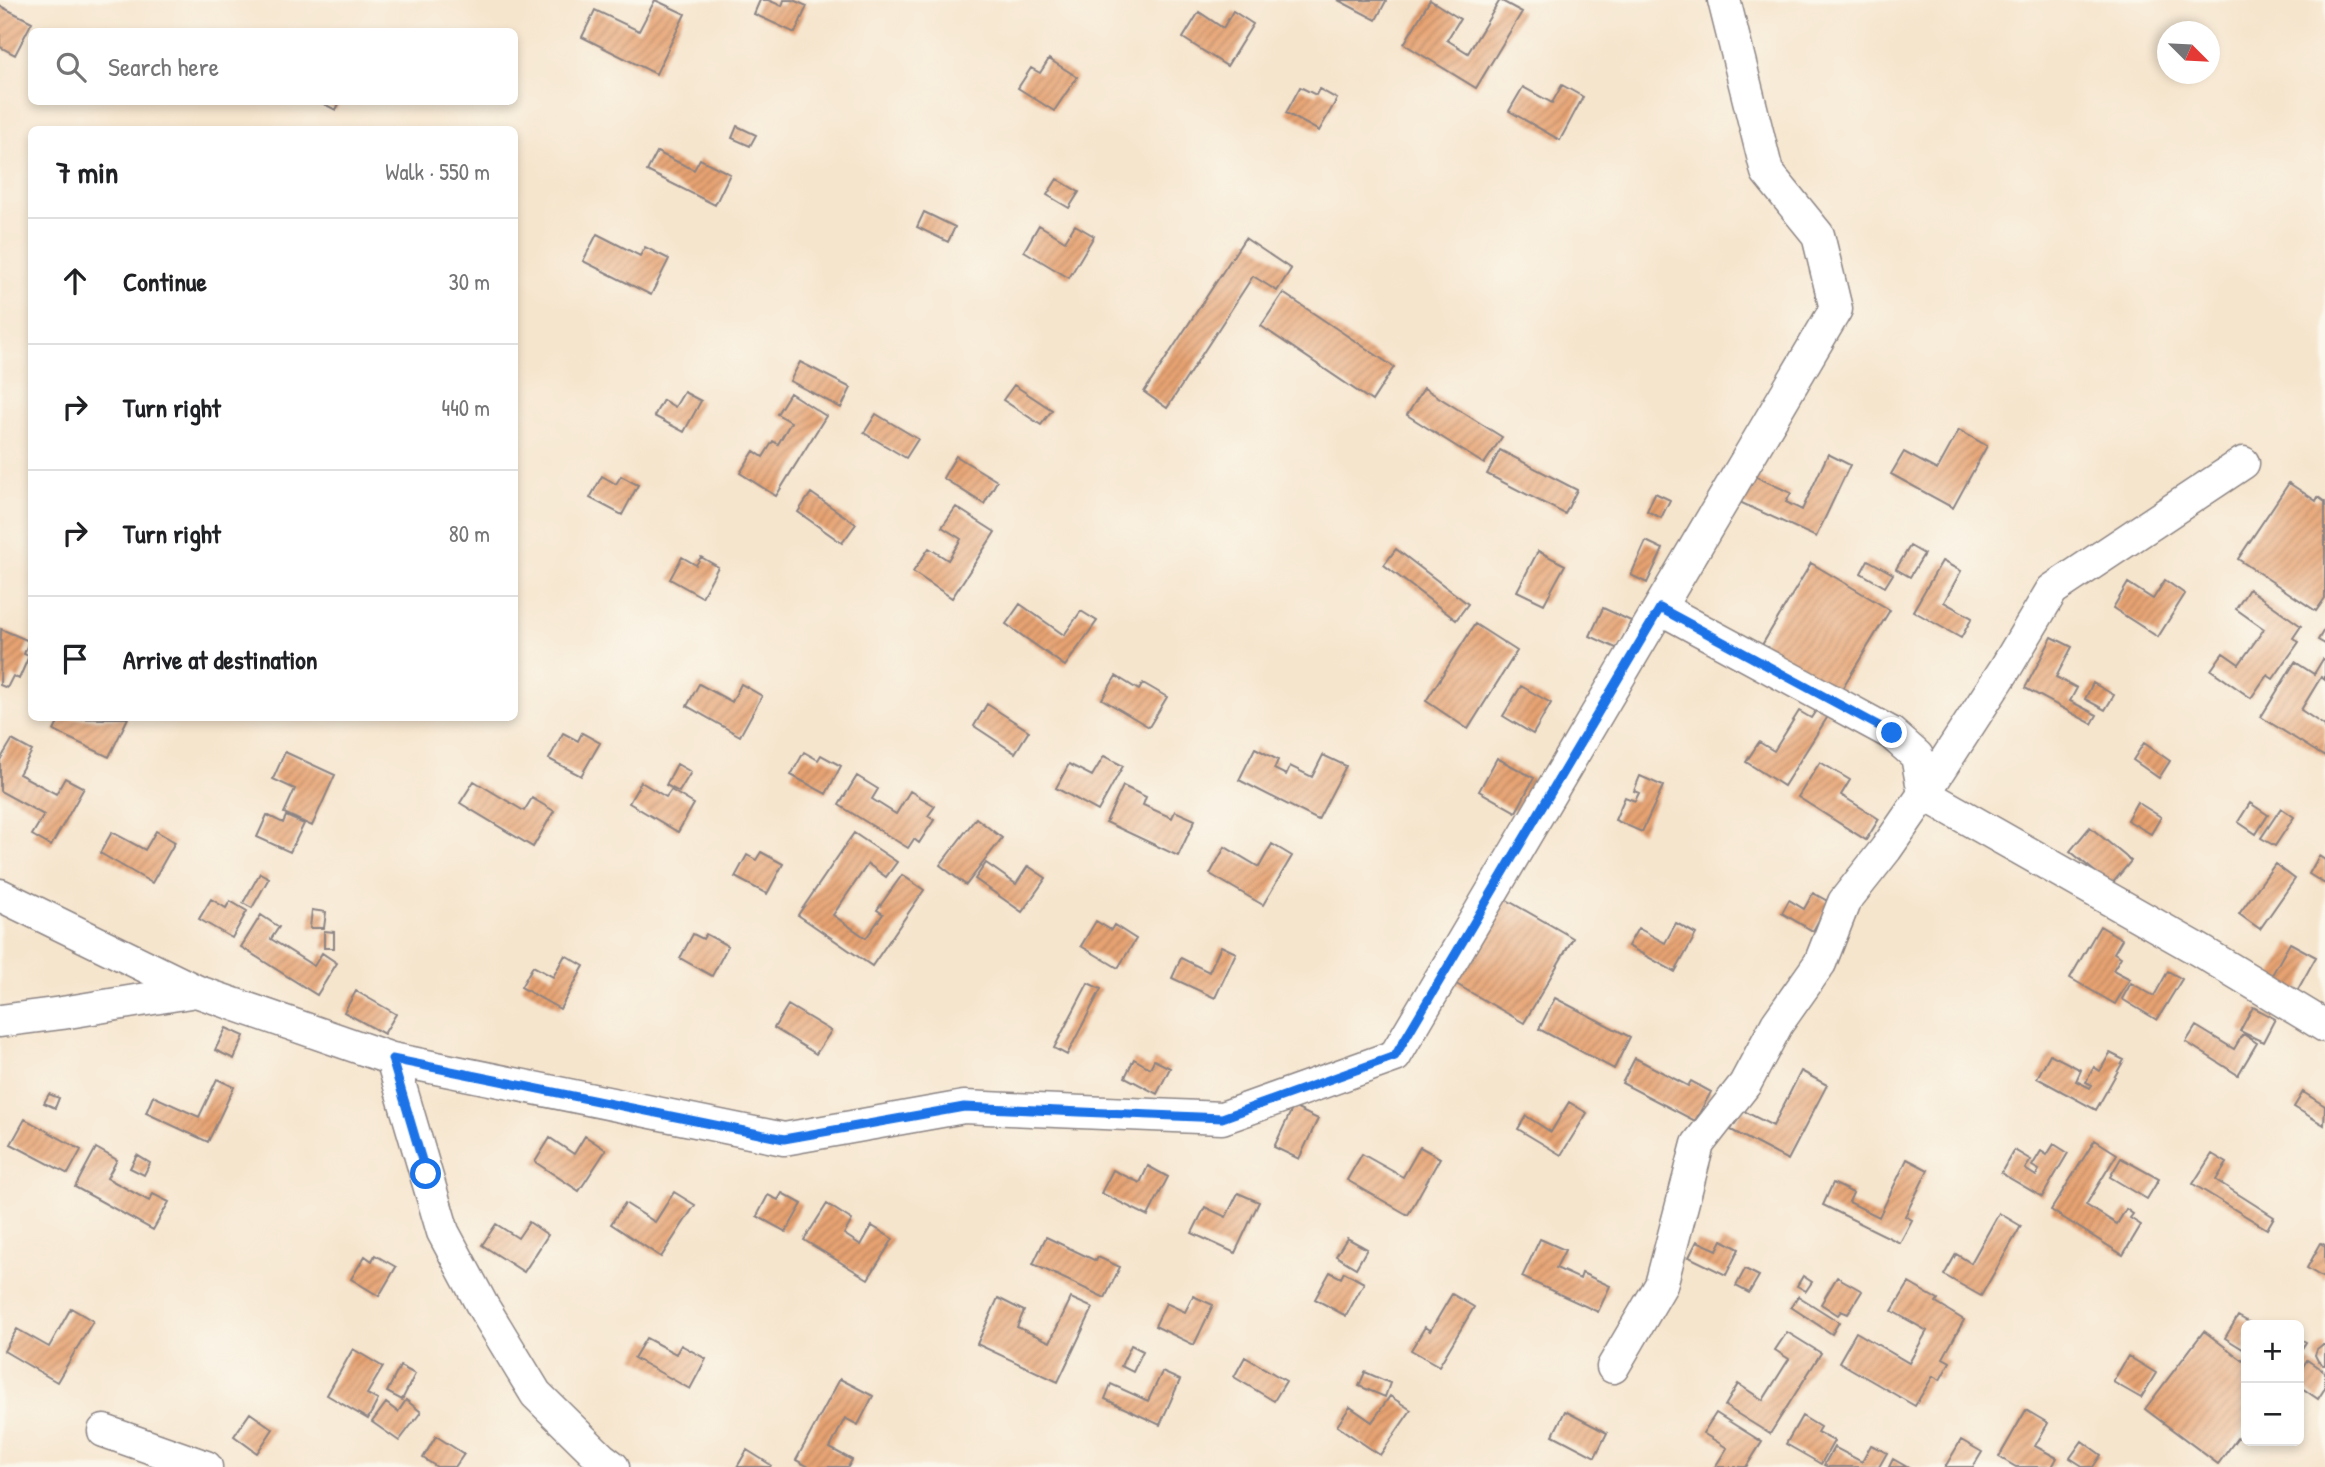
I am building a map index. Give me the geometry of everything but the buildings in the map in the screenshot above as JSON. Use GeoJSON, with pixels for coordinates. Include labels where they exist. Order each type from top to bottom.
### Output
{"type":"FeatureCollection","features":[{"type":"Feature","properties":{"kind":"street"},"geometry":{"type":"LineString","coordinates":[[0,895],[196,991],[392,1059],[784,1139],[964,1107],[1222,1118],[1395,1056],[1836,309],[1818,235],[1767,172],[1724,0]]}},
{"type":"Feature","properties":{"kind":"street"},"geometry":{"type":"LineString","coordinates":[[1613,1367],[1661,1285],[1698,1144],[1745,1084],[1777,1024],[1820,963],[1844,902],[1886,849],[1924,794],[2005,669],[2052,590],[2243,463]]}},
{"type":"Feature","properties":{"kind":"street"},"geometry":{"type":"LineString","coordinates":[[1660,608],[1892,733],[1917,756],[1924,794],[2199,950],[2325,1026]]}},
{"type":"Feature","properties":{"kind":"street"},"geometry":{"type":"LineString","coordinates":[[0,1021],[196,991]]}},
{"type":"Feature","properties":{"kind":"street"},"geometry":{"type":"LineString","coordinates":[[392,1059],[443,1232],[482,1305],[536,1394],[613,1467]]}},
{"type":"Feature","properties":{"kind":"street"},"geometry":{"type":"LineString","coordinates":[[104,1431],[206,1467]]}},
{"type":"Feature","properties":{"kind":"route"},"geometry":{"type":"LineString","coordinates":[[426,1174],[392,1059],[784,1139],[964,1107],[1222,1118],[1395,1056],[1660,608],[1892,733]]}}]}
